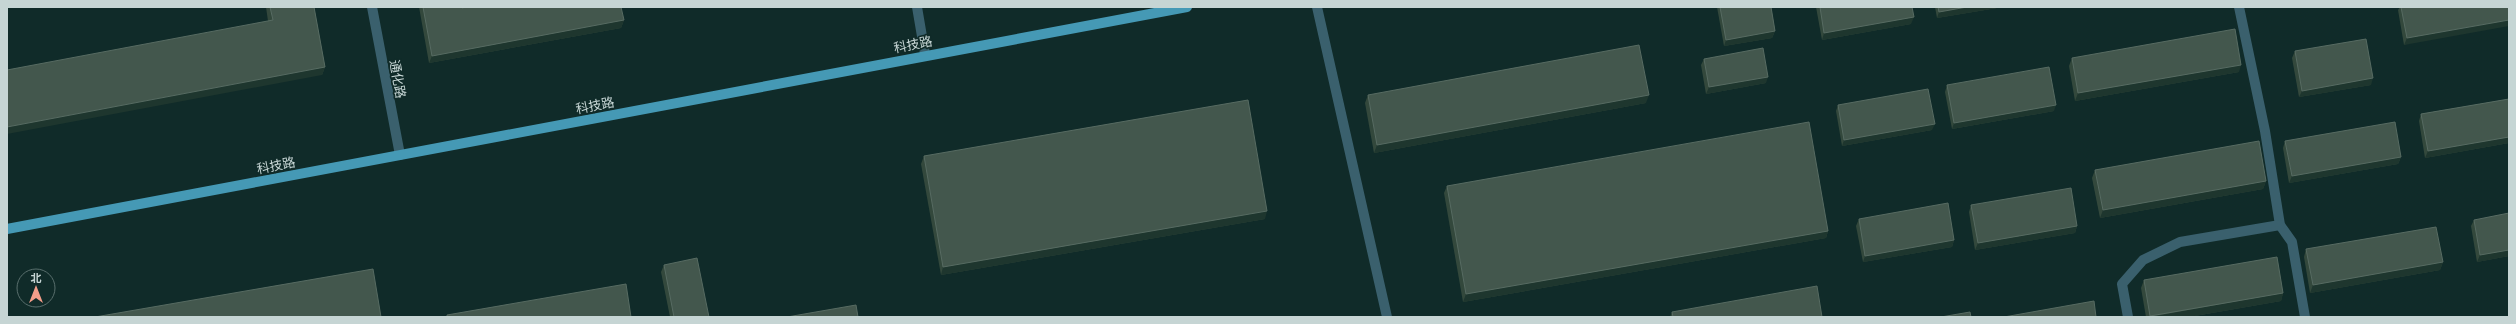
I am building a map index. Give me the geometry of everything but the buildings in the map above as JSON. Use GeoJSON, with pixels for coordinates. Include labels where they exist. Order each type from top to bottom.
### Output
{"type":"FeatureCollection","features":[{"type":"Feature","properties":{"kind":"main road","name":"科技路"},"geometry":{"type":"LineString","coordinates":[[7,229],[926,54],[1187,7]]}},
{"type":"Feature","properties":{"kind":"street","name":"通化路"},"geometry":{"type":"LineString","coordinates":[[372,7],[400,155]]}},
{"type":"Feature","properties":{"kind":"street"},"geometry":{"type":"LineString","coordinates":[[917,7],[926,54]]}},
{"type":"Feature","properties":{"kind":"street"},"geometry":{"type":"LineString","coordinates":[[1317,7],[1388,317]]}},
{"type":"Feature","properties":{"kind":"street"},"geometry":{"type":"LineString","coordinates":[[2239,7],[2265,131],[2280,225],[2292,242],[2305,317]]}},
{"type":"Feature","properties":{"kind":"street"},"geometry":{"type":"LineString","coordinates":[[2128,317],[2122,284],[2143,260],[2180,242],[2280,225]]}}]}
